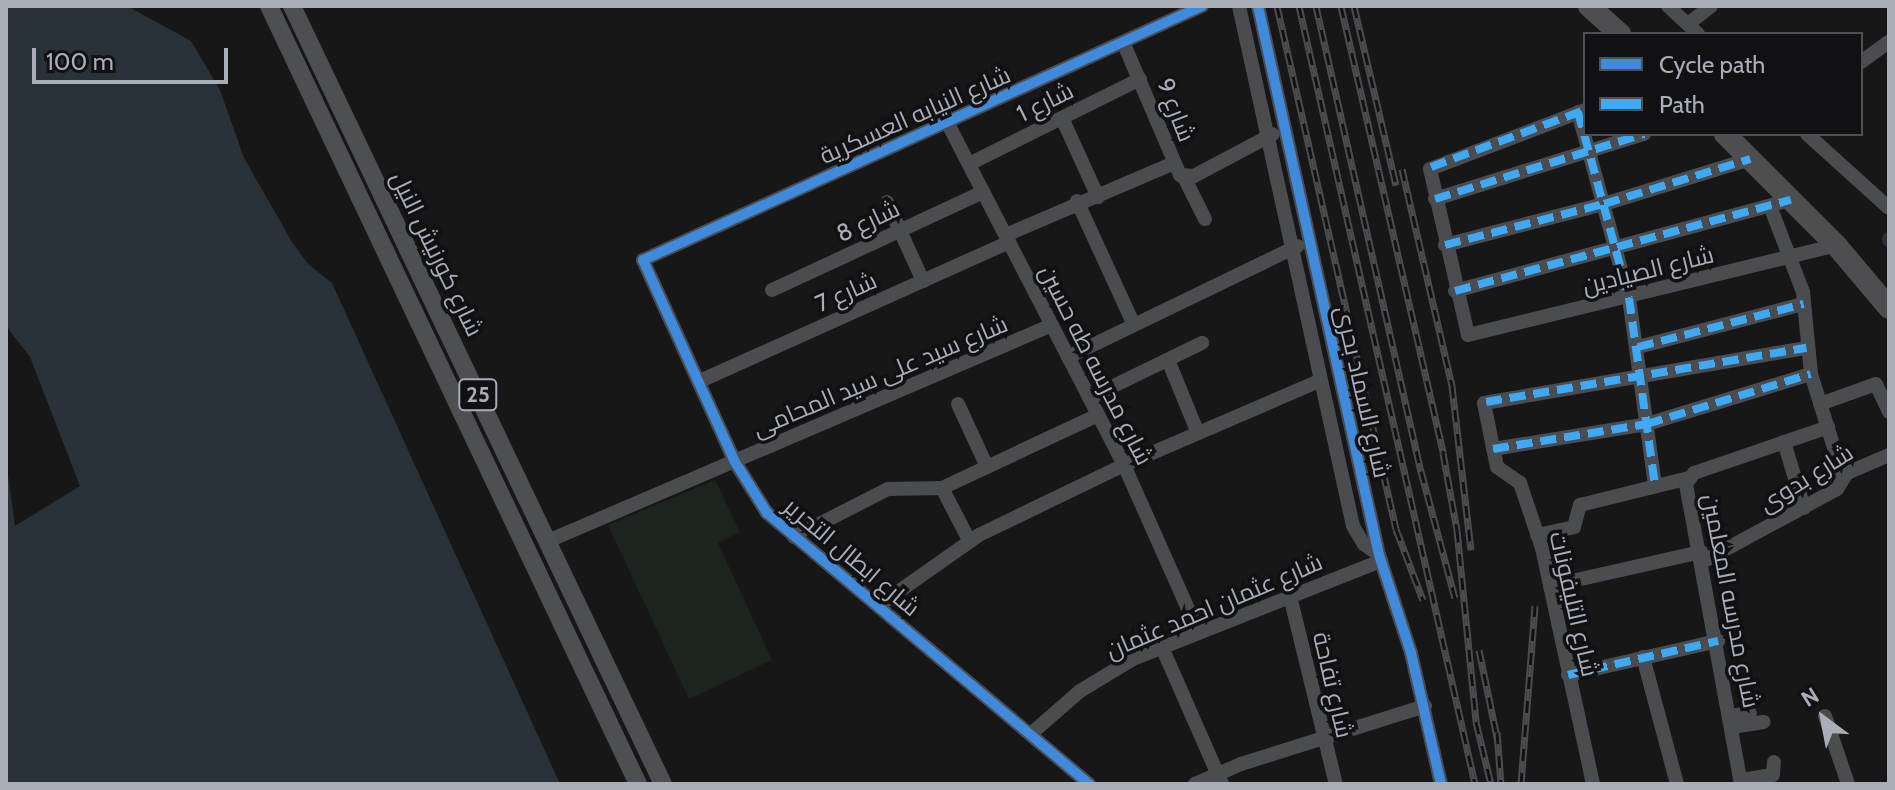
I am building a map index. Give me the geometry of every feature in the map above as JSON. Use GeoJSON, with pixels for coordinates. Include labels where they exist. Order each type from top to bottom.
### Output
{"type":"FeatureCollection","features":[{"type":"Feature","properties":{"kind":"highway"},"geometry":{"type":"LineString","coordinates":[[1589,6],[1618,32]]}},
{"type":"Feature","properties":{"kind":"highway"},"geometry":{"type":"LineString","coordinates":[[1727,136],[1750,159],[1780,203],[1836,245],[1889,308]]}},
{"type":"Feature","properties":{"kind":"main road","name":"شارع كورنيش النيل"},"geometry":{"type":"LineString","coordinates":[[269,6],[638,784]]}},
{"type":"Feature","properties":{"kind":"main road","name":"شارع كورنيش النيل"},"geometry":{"type":"LineString","coordinates":[[292,6],[663,784]]}},
{"type":"Feature","properties":{"kind":"street","name":"شارع النيابه العسكرية"},"geometry":{"type":"LineString","coordinates":[[643,260],[1202,6]]}},
{"type":"Feature","properties":{"kind":"street","name":"شارع السماد بحرى"},"geometry":{"type":"LineString","coordinates":[[1239,6],[1290,250],[1353,526],[1364,544],[1380,558]]}},
{"type":"Feature","properties":{"kind":"street","name":"شارع السماد بحرى"},"geometry":{"type":"LineString","coordinates":[[1258,6],[1307,242],[1380,558],[1425,706],[1441,784]]}},
{"type":"Feature","properties":{"kind":"street"},"geometry":{"type":"LineString","coordinates":[[1668,6],[1693,29],[1711,6]]}},
{"type":"Feature","properties":{"kind":"street","name":"شارع 9"},"geometry":{"type":"LineString","coordinates":[[1123,42],[1158,113],[1172,164],[1184,177],[1284,129]]}},
{"type":"Feature","properties":{"kind":"street"},"geometry":{"type":"LineString","coordinates":[[1863,61],[1889,42]]}},
{"type":"Feature","properties":{"kind":"street","name":"شارع 1"},"geometry":{"type":"LineString","coordinates":[[969,164],[1140,79]]}},
{"type":"Feature","properties":{"kind":"street"},"geometry":{"type":"LineString","coordinates":[[1582,111],[1431,167],[1455,291],[1617,250],[1780,203],[1803,304],[1811,374],[1843,477]]}},
{"type":"Feature","properties":{"kind":"street"},"geometry":{"type":"LineString","coordinates":[[1062,118],[1098,197]]}},
{"type":"Feature","properties":{"kind":"street","name":"شارع مدرسه طه حسين"},"geometry":{"type":"LineString","coordinates":[[947,122],[1124,465],[1198,631]]}},
{"type":"Feature","properties":{"kind":"street"},"geometry":{"type":"LineString","coordinates":[[1587,136],[1629,298],[1643,377],[1655,486]]}},
{"type":"Feature","properties":{"kind":"street"},"geometry":{"type":"LineString","coordinates":[[1435,199],[1590,155],[1639,136]]}},
{"type":"Feature","properties":{"kind":"street"},"geometry":{"type":"LineString","coordinates":[[1809,136],[1889,208]]}},
{"type":"Feature","properties":{"kind":"street"},"geometry":{"type":"LineString","coordinates":[[1445,245],[1604,204],[1750,159]]}},
{"type":"Feature","properties":{"kind":"street","name":"شارع 7"},"geometry":{"type":"LineString","coordinates":[[700,381],[923,281],[1077,201],[1098,197],[1172,164]]}},
{"type":"Feature","properties":{"kind":"street"},"geometry":{"type":"LineString","coordinates":[[1184,177],[1205,219]]}},
{"type":"Feature","properties":{"kind":"street","name":"شارع 8"},"geometry":{"type":"LineString","coordinates":[[772,290],[983,192]]}},
{"type":"Feature","properties":{"kind":"street"},"geometry":{"type":"LineString","coordinates":[[1077,201],[1134,325]]}},
{"type":"Feature","properties":{"kind":"street"},"geometry":{"type":"LineString","coordinates":[[887,202],[923,281]]}},
{"type":"Feature","properties":{"kind":"street"},"geometry":{"type":"LineString","coordinates":[[1068,357],[1307,242]]}},
{"type":"Feature","properties":{"kind":"street","name":"شارع الصيادين"},"geometry":{"type":"LineString","coordinates":[[1455,291],[1465,333],[1470,335],[1836,245]]}},
{"type":"Feature","properties":{"kind":"street","name":"شارع ابطال التحرير"},"geometry":{"type":"LineString","coordinates":[[643,260],[735,462],[760,504],[794,537],[1033,732],[1089,784]]}},
{"type":"Feature","properties":{"kind":"street"},"geometry":{"type":"LineString","coordinates":[[1638,347],[1803,304]]}},
{"type":"Feature","properties":{"kind":"street","name":"شارع سيد على سيد المحامى"},"geometry":{"type":"LineString","coordinates":[[548,541],[1052,325]]}},
{"type":"Feature","properties":{"kind":"street"},"geometry":{"type":"LineString","coordinates":[[1089,398],[1202,343]]}},
{"type":"Feature","properties":{"kind":"street"},"geometry":{"type":"LineString","coordinates":[[1643,377],[1806,348]]}},
{"type":"Feature","properties":{"kind":"street"},"geometry":{"type":"LineString","coordinates":[[1168,360],[1198,433]]}},
{"type":"Feature","properties":{"kind":"street"},"geometry":{"type":"LineString","coordinates":[[1493,449],[1647,424],[1811,374]]}},
{"type":"Feature","properties":{"kind":"street","name":"شارع التليفونات"},"geometry":{"type":"LineString","coordinates":[[1593,784],[1537,535],[1520,483],[1500,471],[1493,449],[1486,402],[1643,377]]}},
{"type":"Feature","properties":{"kind":"street"},"geometry":{"type":"LineString","coordinates":[[878,606],[969,540],[1124,465],[1319,381]]}},
{"type":"Feature","properties":{"kind":"street"},"geometry":{"type":"LineString","coordinates":[[1820,404],[1876,384],[1889,412]]}},
{"type":"Feature","properties":{"kind":"street"},"geometry":{"type":"LineString","coordinates":[[958,404],[987,467]]}},
{"type":"Feature","properties":{"kind":"street"},"geometry":{"type":"LineString","coordinates":[[794,537],[888,489],[942,488],[1098,415]]}},
{"type":"Feature","properties":{"kind":"street","name":"شارع مدرسه المعلمين"},"geometry":{"type":"LineString","coordinates":[[1741,782],[1689,478],[1828,427]]}},
{"type":"Feature","properties":{"kind":"street"},"geometry":{"type":"LineString","coordinates":[[1784,442],[1804,508]]}},
{"type":"Feature","properties":{"kind":"street","name":"شارع بدوى"},"geometry":{"type":"LineString","coordinates":[[1550,586],[1702,556],[1804,508],[1837,489],[1843,477],[1889,455]]}},
{"type":"Feature","properties":{"kind":"street"},"geometry":{"type":"LineString","coordinates":[[1537,535],[1574,527],[1580,505],[1689,478]]}},
{"type":"Feature","properties":{"kind":"street"},"geometry":{"type":"LineString","coordinates":[[942,488],[969,540]]}},
{"type":"Feature","properties":{"kind":"street","name":"شارع عثمان احمد عثمان"},"geometry":{"type":"LineString","coordinates":[[1033,732],[1093,682],[1161,645],[1380,558]]}},
{"type":"Feature","properties":{"kind":"street","name":"شارع تفاحة"},"geometry":{"type":"LineString","coordinates":[[1290,596],[1322,737],[1336,784]]}},
{"type":"Feature","properties":{"kind":"street"},"geometry":{"type":"LineString","coordinates":[[1568,675],[1718,641]]}},
{"type":"Feature","properties":{"kind":"street"},"geometry":{"type":"LineString","coordinates":[[1161,645],[1220,779]]}},
{"type":"Feature","properties":{"kind":"street"},"geometry":{"type":"LineString","coordinates":[[1643,657],[1677,784]]}},
{"type":"Feature","properties":{"kind":"street"},"geometry":{"type":"LineString","coordinates":[[1195,784],[1220,779],[1322,737],[1425,706]]}},
{"type":"Feature","properties":{"kind":"street"},"geometry":{"type":"LineString","coordinates":[[1732,722],[1750,713]]}},
{"type":"Feature","properties":{"kind":"street"},"geometry":{"type":"LineString","coordinates":[[1825,716],[1848,784]]}},
{"type":"Feature","properties":{"kind":"street"},"geometry":{"type":"LineString","coordinates":[[1732,722],[1764,722]]}},
{"type":"Feature","properties":{"kind":"street"},"geometry":{"type":"LineString","coordinates":[[1741,782],[1773,775],[1774,762]]}},
{"type":"Feature","properties":{"kind":"shaded area"},"geometry":{"type":"Polygon","coordinates":[[[6,6],[127,6],[191,41],[220,90],[244,158],[292,242],[308,264],[332,283],[560,784],[6,784],[6,461],[15,526],[80,486],[30,357],[6,326],[6,6]]]}},
{"type":"Feature","properties":{"kind":"shaded area"},"geometry":{"type":"Polygon","coordinates":[[[715,480],[740,532],[718,543],[772,660],[689,699],[608,525],[715,480]]]}},
{"type":"Feature","properties":{"kind":"railway"},"geometry":{"type":"LineString","coordinates":[[1277,6],[1396,529],[1423,600]]}},
{"type":"Feature","properties":{"kind":"railway"},"geometry":{"type":"LineString","coordinates":[[1299,6],[1475,784]]}},
{"type":"Feature","properties":{"kind":"railway"},"geometry":{"type":"LineString","coordinates":[[1316,6],[1421,471],[1455,598]]}},
{"type":"Feature","properties":{"kind":"railway"},"geometry":{"type":"LineString","coordinates":[[1341,6],[1443,453],[1457,530],[1476,722],[1491,784]]}},
{"type":"Feature","properties":{"kind":"railway"},"geometry":{"type":"LineString","coordinates":[[1354,6],[1396,185]]}},
{"type":"Feature","properties":{"kind":"railway"},"geometry":{"type":"LineString","coordinates":[[1402,169],[1452,386],[1471,550]]}},
{"type":"Feature","properties":{"kind":"railway"},"geometry":{"type":"LineString","coordinates":[[1521,784],[1535,606]]}},
{"type":"Feature","properties":{"kind":"railway"},"geometry":{"type":"LineString","coordinates":[[1479,650],[1498,742]]}},
{"type":"Feature","properties":{"kind":"railway"},"geometry":{"type":"LineString","coordinates":[[1497,732],[1501,784]]}},
{"type":"Feature","properties":{"kind":"marked path"},"geometry":{"type":"LineString","coordinates":[[1431,167],[1583,111]]}},
{"type":"Feature","properties":{"kind":"marked path"},"geometry":{"type":"LineString","coordinates":[[1578,112],[1583,130]]}},
{"type":"Feature","properties":{"kind":"marked path"},"geometry":{"type":"LineString","coordinates":[[1585,136],[1629,298],[1655,486]]}},
{"type":"Feature","properties":{"kind":"marked path"},"geometry":{"type":"LineString","coordinates":[[1435,199],[1638,136]]}},
{"type":"Feature","properties":{"kind":"marked path"},"geometry":{"type":"LineString","coordinates":[[1445,245],[1604,204],[1750,159]]}},
{"type":"Feature","properties":{"kind":"marked path"},"geometry":{"type":"LineString","coordinates":[[1455,291],[1791,200]]}},
{"type":"Feature","properties":{"kind":"marked path"},"geometry":{"type":"LineString","coordinates":[[1638,347],[1803,304]]}},
{"type":"Feature","properties":{"kind":"marked path"},"geometry":{"type":"LineString","coordinates":[[1486,402],[1806,348]]}},
{"type":"Feature","properties":{"kind":"marked path"},"geometry":{"type":"LineString","coordinates":[[1493,449],[1647,424],[1811,374]]}},
{"type":"Feature","properties":{"kind":"marked path"},"geometry":{"type":"LineString","coordinates":[[1568,675],[1718,641]]}},
{"type":"Feature","properties":{"kind":"cycle path"},"geometry":{"type":"LineString","coordinates":[[1089,784],[767,513],[735,462],[643,260],[1202,6]]}},
{"type":"Feature","properties":{"kind":"cycle path"},"geometry":{"type":"LineString","coordinates":[[1258,6],[1379,555],[1411,653],[1441,784]]}}]}
